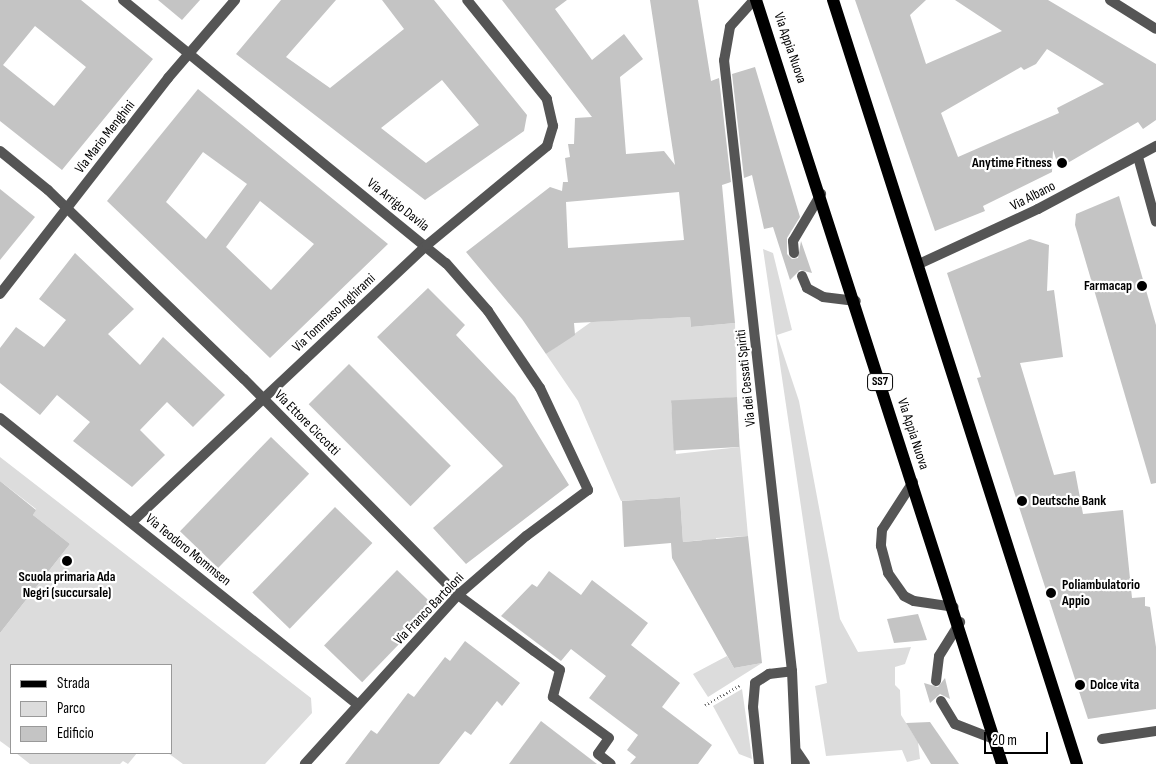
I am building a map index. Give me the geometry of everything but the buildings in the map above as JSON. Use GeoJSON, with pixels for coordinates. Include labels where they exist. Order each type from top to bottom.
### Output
{"type":"FeatureCollection","features":[{"type":"Feature","properties":{"kind":"main road","name":"Via Appia Nuova"},"geometry":{"type":"LineString","coordinates":[[756,0],[960,622],[1002,764]]}},
{"type":"Feature","properties":{"kind":"main road"},"geometry":{"type":"LineString","coordinates":[[834,0],[1077,764]]}},
{"type":"Feature","properties":{"kind":"street","name":"Via Arrigo Davila"},"geometry":{"type":"LineString","coordinates":[[123,0],[427,245],[475,295],[522,361],[561,427],[588,490]]}},
{"type":"Feature","properties":{"kind":"street","name":"Via Mario Menghini"},"geometry":{"type":"LineString","coordinates":[[0,294],[188,54],[235,0]]}},
{"type":"Feature","properties":{"kind":"street","name":"Via Tommaso Inghirami"},"geometry":{"type":"LineString","coordinates":[[132,522],[427,245],[538,154],[549,142],[553,126],[547,99],[466,0]]}},
{"type":"Feature","properties":{"kind":"street","name":"Via dei Cessati Spiriti"},"geometry":{"type":"LineString","coordinates":[[756,0],[730,27],[724,60],[792,670],[797,752],[796,764]]}},
{"type":"Feature","properties":{"kind":"street"},"geometry":{"type":"LineString","coordinates":[[1110,0],[1156,29]]}},
{"type":"Feature","properties":{"kind":"street","name":"Via Albano"},"geometry":{"type":"LineString","coordinates":[[919,264],[1138,157],[1156,146]]}},
{"type":"Feature","properties":{"kind":"street","name":"Via Ettore Ciccotti"},"geometry":{"type":"LineString","coordinates":[[0,151],[66,209],[263,398],[458,595],[560,670],[553,697],[610,738],[598,754],[611,764]]}},
{"type":"Feature","properties":{"kind":"street"},"geometry":{"type":"LineString","coordinates":[[1138,157],[1156,222]]}},
{"type":"Feature","properties":{"kind":"street"},"geometry":{"type":"LineString","coordinates":[[794,253],[792,241],[821,194]]}},
{"type":"Feature","properties":{"kind":"street"},"geometry":{"type":"LineString","coordinates":[[802,276],[807,288],[824,298],[856,301]]}},
{"type":"Feature","properties":{"kind":"street","name":"Via Teodoro Mommsen"},"geometry":{"type":"LineString","coordinates":[[0,418],[357,704]]}},
{"type":"Feature","properties":{"kind":"street"},"geometry":{"type":"LineString","coordinates":[[913,482],[882,530],[880,546],[888,573],[904,596],[914,600],[954,607]]}},
{"type":"Feature","properties":{"kind":"street","name":"Via Franco Bartoloni"},"geometry":{"type":"LineString","coordinates":[[305,764],[357,704],[458,595],[526,536],[588,490]]}},
{"type":"Feature","properties":{"kind":"street"},"geometry":{"type":"LineString","coordinates":[[936,680],[939,656],[960,622]]}},
{"type":"Feature","properties":{"kind":"street"},"geometry":{"type":"LineString","coordinates":[[759,764],[753,707],[755,683],[769,674],[792,670]]}},
{"type":"Feature","properties":{"kind":"street"},"geometry":{"type":"LineString","coordinates":[[941,701],[955,724],[994,739]]}},
{"type":"Feature","properties":{"kind":"street"},"geometry":{"type":"LineString","coordinates":[[1102,739],[1156,731]]}},
{"type":"Feature","properties":{"kind":"street"},"geometry":{"type":"LineString","coordinates":[[797,752],[805,764]]}},
{"type":"Feature","properties":{"kind":"path"},"geometry":{"type":"LineString","coordinates":[[705,705],[742,684],[755,683]]}},
{"type":"Feature","properties":{"kind":"green space"},"geometry":{"type":"Polygon","coordinates":[[[763,249],[773,253],[792,330],[777,335],[799,401],[840,619],[858,652],[911,647],[905,664],[895,667],[895,685],[900,690],[901,715],[918,742],[920,759],[907,762],[902,750],[826,756],[815,686],[827,683],[763,249]]]}},
{"type":"Feature","properties":{"kind":"green space"},"geometry":{"type":"Polygon","coordinates":[[[690,317],[691,327],[735,323],[737,397],[671,403],[676,454],[740,447],[748,536],[716,538],[718,557],[704,558],[702,540],[683,542],[680,497],[621,501],[578,401],[546,354],[591,322],[690,317]]]}},
{"type":"Feature","properties":{"kind":"green space","name":"Scuola primaria Ada Negri (succursale)"},"geometry":{"type":"Polygon","coordinates":[[[0,457],[311,698],[312,713],[265,764],[183,764],[169,754],[172,754],[172,664],[10,664],[10,748],[0,741],[0,633],[70,544],[33,515],[36,509],[0,481],[0,457]]]}},
{"type":"Feature","properties":{"kind":"green space"},"geometry":{"type":"Polygon","coordinates":[[[727,656],[734,668],[762,663],[708,697],[693,674],[727,656]]]}},
{"type":"Feature","properties":{"kind":"green space"},"geometry":{"type":"Polygon","coordinates":[[[742,689],[752,759],[739,754],[713,706],[742,689]]]}},
{"type":"Feature","properties":{"kind":"green space"},"geometry":{"type":"Polygon","coordinates":[[[17,754],[136,754],[128,764],[123,761],[120,764],[30,764],[17,754]]]}},
{"type":"Feature","properties":{"kind":"place","name":"Anytime Fitness"},"geometry":{"type":"Point","coordinates":[1062,163]}},
{"type":"Feature","properties":{"kind":"place","name":"Farmacap"},"geometry":{"type":"Point","coordinates":[1142,286]}},
{"type":"Feature","properties":{"kind":"place","name":"Deutsche Bank"},"geometry":{"type":"Point","coordinates":[1022,501]}},
{"type":"Feature","properties":{"kind":"place","name":"Scuola primaria Ada Negri (succursale)"},"geometry":{"type":"Point","coordinates":[67,561]}},
{"type":"Feature","properties":{"kind":"place","name":"Poliambulatorio Appio"},"geometry":{"type":"Point","coordinates":[1051,593]}},
{"type":"Feature","properties":{"kind":"place","name":"Dolce vita"},"geometry":{"type":"Point","coordinates":[1080,685]}}]}
